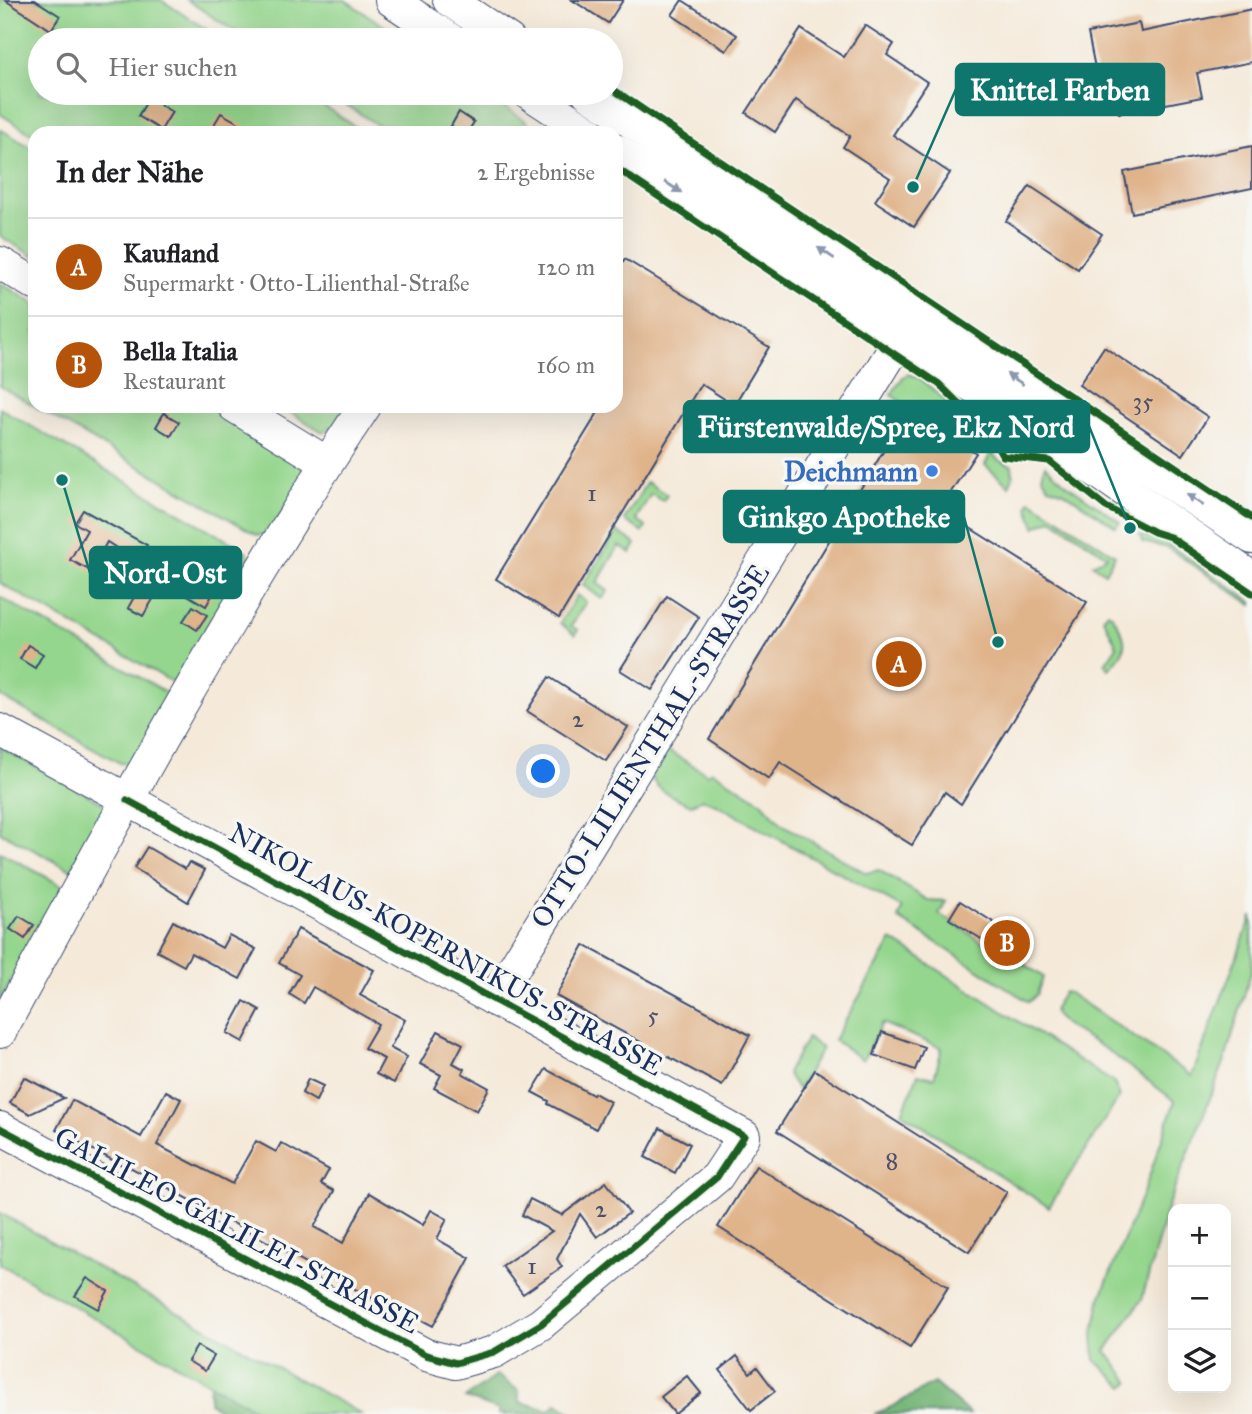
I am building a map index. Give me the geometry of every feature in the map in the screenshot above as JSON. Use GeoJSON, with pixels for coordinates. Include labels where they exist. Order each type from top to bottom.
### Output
{"type":"FeatureCollection","features":[{"type":"Feature","properties":{"kind":"street"},"geometry":{"type":"LineString","coordinates":[[391,0],[433,28]]}},
{"type":"Feature","properties":{"kind":"street"},"geometry":{"type":"LineString","coordinates":[[449,0],[491,28]]}},
{"type":"Feature","properties":{"kind":"street"},"geometry":{"type":"LineString","coordinates":[[540,105],[557,124]]}},
{"type":"Feature","properties":{"kind":"street"},"geometry":{"type":"LineString","coordinates":[[605,105],[1252,578]]}},
{"type":"Feature","properties":{"kind":"street"},"geometry":{"type":"LineString","coordinates":[[623,154],[909,325],[1252,538]]}},
{"type":"Feature","properties":{"kind":"street"},"geometry":{"type":"LineString","coordinates":[[0,263],[28,280]]}},
{"type":"Feature","properties":{"kind":"street","name":"OTTO-LILIENTHAL-STRASSE"},"geometry":{"type":"LineString","coordinates":[[494,1000],[909,325]]}},
{"type":"Feature","properties":{"kind":"street"},"geometry":{"type":"LineString","coordinates":[[245,413],[327,463]]}},
{"type":"Feature","properties":{"kind":"street"},"geometry":{"type":"LineString","coordinates":[[0,1032],[186,697],[327,463],[360,413]]}},
{"type":"Feature","properties":{"kind":"street","name":"NIKOLAUS-KOPERNIKUS-STRASSE"},"geometry":{"type":"LineString","coordinates":[[0,730],[744,1136],[717,1177],[541,1324],[494,1352],[456,1363]]}},
{"type":"Feature","properties":{"kind":"street","name":"GALILEO-GALILEI-STRASSE"},"geometry":{"type":"LineString","coordinates":[[0,1128],[426,1355],[456,1363]]}},
{"type":"Feature","properties":{"kind":"green space"},"geometry":{"type":"Polygon","coordinates":[[[0,0],[161,0],[204,28],[28,28],[28,105],[322,105],[354,126],[28,126],[28,132],[0,114],[0,0]]]}},
{"type":"Feature","properties":{"kind":"green space"},"geometry":{"type":"Polygon","coordinates":[[[187,0],[345,0],[387,28],[230,28],[187,0]]]}},
{"type":"Feature","properties":{"kind":"green space"},"geometry":{"type":"Polygon","coordinates":[[[347,105],[501,105],[527,122],[528,126],[379,126],[347,105]]]}},
{"type":"Feature","properties":{"kind":"green space"},"geometry":{"type":"Polygon","coordinates":[[[0,129],[28,146],[28,253],[0,236],[0,129]]]}},
{"type":"Feature","properties":{"kind":"green space"},"geometry":{"type":"Polygon","coordinates":[[[0,283],[28,300],[28,402],[0,386],[0,283]]]}},
{"type":"Feature","properties":{"kind":"green space"},"geometry":{"type":"Polygon","coordinates":[[[909,374],[921,379],[980,431],[982,438],[979,449],[969,447],[891,395],[903,377],[909,374]]]}},
{"type":"Feature","properties":{"kind":"green space"},"geometry":{"type":"Polygon","coordinates":[[[693,405],[701,411],[695,422],[707,429],[703,436],[683,422],[693,405]]]}},
{"type":"Feature","properties":{"kind":"green space"},"geometry":{"type":"Polygon","coordinates":[[[0,408],[247,552],[251,565],[182,680],[172,682],[0,583],[0,408]]]}},
{"type":"Feature","properties":{"kind":"green space"},"geometry":{"type":"Polygon","coordinates":[[[47,413],[220,413],[301,461],[304,477],[269,535],[257,535],[47,413]]]}},
{"type":"Feature","properties":{"kind":"green space"},"geometry":{"type":"Polygon","coordinates":[[[292,413],[344,413],[336,425],[323,432],[292,413]]]}},
{"type":"Feature","properties":{"kind":"green space"},"geometry":{"type":"Polygon","coordinates":[[[986,422],[1002,435],[1010,454],[998,445],[986,422]]]}},
{"type":"Feature","properties":{"kind":"green space"},"geometry":{"type":"Polygon","coordinates":[[[991,452],[998,460],[1012,466],[1013,476],[1009,486],[985,465],[991,452]]]}},
{"type":"Feature","properties":{"kind":"green space"},"geometry":{"type":"Polygon","coordinates":[[[1045,465],[1120,522],[1116,527],[1064,492],[1049,487],[1042,476],[1045,465]]]}},
{"type":"Feature","properties":{"kind":"green space"},"geometry":{"type":"Polygon","coordinates":[[[647,482],[667,495],[663,501],[651,494],[636,519],[646,527],[643,532],[624,520],[647,482]]]}},
{"type":"Feature","properties":{"kind":"green space"},"geometry":{"type":"Polygon","coordinates":[[[1030,500],[1115,555],[1105,573],[1093,564],[1107,556],[1052,519],[1035,527],[1028,507],[1030,500]]]}},
{"type":"Feature","properties":{"kind":"green space"},"geometry":{"type":"Polygon","coordinates":[[[617,531],[636,544],[631,553],[619,546],[597,583],[608,591],[602,599],[583,585],[617,531]]]}},
{"type":"Feature","properties":{"kind":"green space"},"geometry":{"type":"Polygon","coordinates":[[[1140,535],[1164,541],[1252,602],[1252,605],[1168,548],[1142,542],[1140,535]]]}},
{"type":"Feature","properties":{"kind":"green space"},"geometry":{"type":"Polygon","coordinates":[[[577,595],[586,602],[571,626],[578,630],[575,635],[560,623],[577,595]]]}},
{"type":"Feature","properties":{"kind":"green space"},"geometry":{"type":"Polygon","coordinates":[[[0,597],[167,693],[169,700],[131,764],[120,763],[0,696],[0,597]]]}},
{"type":"Feature","properties":{"kind":"green space"},"geometry":{"type":"Polygon","coordinates":[[[1108,612],[1115,619],[1124,639],[1121,654],[1109,669],[1105,664],[1117,646],[1103,618],[1108,612]]]}},
{"type":"Feature","properties":{"kind":"green space"},"geometry":{"type":"Polygon","coordinates":[[[0,747],[108,806],[71,870],[0,832],[0,747]]]}},
{"type":"Feature","properties":{"kind":"green space"},"geometry":{"type":"Polygon","coordinates":[[[663,748],[708,774],[712,771],[762,802],[782,824],[866,873],[879,870],[928,900],[946,901],[939,914],[1009,959],[1013,956],[1043,977],[1037,994],[1029,1002],[898,918],[902,908],[716,804],[702,799],[691,805],[665,792],[654,783],[649,770],[663,748]]]}},
{"type":"Feature","properties":{"kind":"green space"},"geometry":{"type":"Polygon","coordinates":[[[0,852],[63,886],[0,1001],[0,852]]]}},
{"type":"Feature","properties":{"kind":"green space"},"geometry":{"type":"Polygon","coordinates":[[[1252,916],[1252,969],[1225,1060],[1168,1204],[1142,1299],[1106,1351],[1130,1382],[1124,1387],[1095,1360],[1093,1335],[1101,1296],[1145,1188],[1175,1101],[1107,1050],[1064,1024],[1055,1015],[1054,1008],[1064,992],[1069,993],[1192,1076],[1252,916]]]}},
{"type":"Feature","properties":{"kind":"green space"},"geometry":{"type":"Polygon","coordinates":[[[892,940],[1114,1083],[1120,1096],[1049,1207],[902,1113],[918,1074],[934,1078],[942,1048],[882,1023],[863,1060],[834,1040],[892,940]]]}},
{"type":"Feature","properties":{"kind":"green space"},"geometry":{"type":"Polygon","coordinates":[[[807,1038],[822,1048],[798,1090],[787,1073],[807,1038]]]}},
{"type":"Feature","properties":{"kind":"green space"},"geometry":{"type":"Polygon","coordinates":[[[0,1213],[361,1414],[263,1414],[0,1264],[0,1213]]]}},
{"type":"Feature","properties":{"kind":"green space"},"geometry":{"type":"Polygon","coordinates":[[[497,1375],[518,1390],[520,1402],[550,1410],[557,1403],[574,1414],[498,1414],[499,1410],[465,1398],[497,1375]]]}},
{"type":"Feature","properties":{"kind":"green space"},"geometry":{"type":"Polygon","coordinates":[[[934,1383],[970,1414],[874,1414],[889,1408],[934,1383]]]}},
{"type":"Feature","properties":{"kind":"green space"},"geometry":{"type":"Polygon","coordinates":[[[210,1384],[263,1414],[226,1414],[209,1402],[210,1384]]]}},
{"type":"Feature","properties":{"kind":"building"},"geometry":{"type":"Polygon","coordinates":[[[5,0],[35,0],[60,16],[52,28],[48,28],[5,0]]]}},
{"type":"Feature","properties":{"kind":"building"},"geometry":{"type":"Polygon","coordinates":[[[572,0],[623,0],[608,23],[572,0]]]}},
{"type":"Feature","properties":{"kind":"building"},"geometry":{"type":"Polygon","coordinates":[[[682,0],[737,35],[726,51],[672,15],[682,0]]]}},
{"type":"Feature","properties":{"kind":"building"},"geometry":{"type":"Polygon","coordinates":[[[1252,9],[1252,62],[1197,73],[1202,97],[1119,113],[1114,89],[1100,93],[1088,33],[1139,23],[1141,32],[1252,9]]]}},
{"type":"Feature","properties":{"kind":"building"},"geometry":{"type":"Polygon","coordinates":[[[865,25],[894,44],[887,55],[927,82],[893,135],[950,173],[914,227],[875,201],[890,178],[843,147],[850,136],[796,100],[775,132],[746,113],[801,29],[844,57],[865,25]]]}},
{"type":"Feature","properties":{"kind":"building"},"geometry":{"type":"Polygon","coordinates":[[[145,105],[160,105],[172,112],[163,126],[154,126],[138,116],[145,105]]]}},
{"type":"Feature","properties":{"kind":"building"},"geometry":{"type":"Polygon","coordinates":[[[459,112],[474,122],[471,126],[451,126],[459,112]]]}},
{"type":"Feature","properties":{"kind":"building"},"geometry":{"type":"Polygon","coordinates":[[[221,113],[244,126],[213,126],[221,113]]]}},
{"type":"Feature","properties":{"kind":"building"},"geometry":{"type":"Polygon","coordinates":[[[1252,146],[1252,188],[1132,213],[1124,172],[1252,146]]]}},
{"type":"Feature","properties":{"kind":"building"},"geometry":{"type":"Polygon","coordinates":[[[1030,186],[1102,234],[1078,269],[1006,221],[1030,186]]]}},
{"type":"Feature","properties":{"kind":"building"},"geometry":{"type":"Polygon","coordinates":[[[625,259],[769,347],[734,405],[701,384],[559,618],[496,579],[598,413],[623,413],[625,259]]]}},
{"type":"Feature","properties":{"kind":"building"},"geometry":{"type":"Polygon","coordinates":[[[1104,347],[1208,417],[1183,455],[1079,385],[1104,347]]]}},
{"type":"Feature","properties":{"kind":"building"},"geometry":{"type":"Polygon","coordinates":[[[909,409],[976,453],[940,509],[1087,602],[961,804],[945,792],[912,845],[780,762],[769,779],[709,739],[909,409]]]}},
{"type":"Feature","properties":{"kind":"building"},"geometry":{"type":"Polygon","coordinates":[[[164,413],[179,422],[171,436],[156,427],[164,413]]]}},
{"type":"Feature","properties":{"kind":"building"},"geometry":{"type":"Polygon","coordinates":[[[83,510],[147,545],[137,561],[107,542],[91,571],[70,560],[87,530],[75,523],[83,510]]]}},
{"type":"Feature","properties":{"kind":"building"},"geometry":{"type":"Polygon","coordinates":[[[156,557],[214,592],[206,606],[164,581],[143,616],[128,608],[156,557]]]}},
{"type":"Feature","properties":{"kind":"building"},"geometry":{"type":"Polygon","coordinates":[[[667,596],[699,617],[652,690],[620,670],[667,596]]]}},
{"type":"Feature","properties":{"kind":"building"},"geometry":{"type":"Polygon","coordinates":[[[193,606],[207,615],[197,630],[183,621],[193,606]]]}},
{"type":"Feature","properties":{"kind":"building"},"geometry":{"type":"Polygon","coordinates":[[[28,645],[43,654],[35,668],[20,659],[28,645]]]}},
{"type":"Feature","properties":{"kind":"building"},"geometry":{"type":"Polygon","coordinates":[[[549,677],[628,727],[606,761],[527,711],[549,677]]]}},
{"type":"Feature","properties":{"kind":"building"},"geometry":{"type":"Polygon","coordinates":[[[147,847],[185,869],[189,862],[205,870],[188,902],[134,868],[147,847]]]}},
{"type":"Feature","properties":{"kind":"building"},"geometry":{"type":"Polygon","coordinates":[[[960,901],[1020,939],[1009,956],[949,919],[960,901]]]}},
{"type":"Feature","properties":{"kind":"building"},"geometry":{"type":"Polygon","coordinates":[[[19,916],[34,925],[25,939],[10,929],[19,916]]]}},
{"type":"Feature","properties":{"kind":"building"},"geometry":{"type":"Polygon","coordinates":[[[173,921],[222,948],[229,935],[256,949],[240,979],[191,953],[184,966],[157,951],[173,921]]]}},
{"type":"Feature","properties":{"kind":"building"},"geometry":{"type":"Polygon","coordinates":[[[298,929],[374,970],[360,995],[405,1020],[390,1048],[407,1057],[394,1083],[376,1074],[384,1059],[364,1048],[378,1024],[313,987],[304,1003],[289,994],[300,975],[279,963],[298,929]]]}},
{"type":"Feature","properties":{"kind":"building"},"geometry":{"type":"Polygon","coordinates":[[[584,945],[750,1035],[722,1086],[556,996],[584,945]]]}},
{"type":"Feature","properties":{"kind":"building"},"geometry":{"type":"Polygon","coordinates":[[[244,1001],[260,1010],[243,1042],[227,1033],[244,1001]]]}},
{"type":"Feature","properties":{"kind":"building"},"geometry":{"type":"Polygon","coordinates":[[[438,1031],[463,1044],[453,1063],[464,1069],[462,1073],[489,1088],[477,1111],[434,1088],[441,1075],[420,1064],[438,1031]]]}},
{"type":"Feature","properties":{"kind":"building"},"geometry":{"type":"Polygon","coordinates":[[[882,1032],[924,1047],[915,1070],[874,1055],[882,1032]]]}},
{"type":"Feature","properties":{"kind":"building"},"geometry":{"type":"Polygon","coordinates":[[[546,1069],[610,1102],[596,1129],[548,1104],[549,1101],[532,1092],[546,1069]]]}},
{"type":"Feature","properties":{"kind":"building"},"geometry":{"type":"Polygon","coordinates":[[[815,1070],[1007,1192],[969,1252],[777,1131],[815,1070]]]}},
{"type":"Feature","properties":{"kind":"building"},"geometry":{"type":"Polygon","coordinates":[[[24,1077],[64,1098],[30,1114],[10,1103],[24,1077]]]}},
{"type":"Feature","properties":{"kind":"building"},"geometry":{"type":"Polygon","coordinates":[[[308,1079],[323,1086],[316,1101],[302,1093],[308,1079]]]}},
{"type":"Feature","properties":{"kind":"building"},"geometry":{"type":"Polygon","coordinates":[[[166,1091],[181,1099],[157,1145],[232,1184],[256,1141],[276,1152],[281,1143],[329,1170],[321,1184],[334,1191],[314,1227],[343,1243],[369,1193],[423,1225],[431,1210],[447,1219],[437,1239],[470,1258],[433,1326],[382,1299],[380,1302],[345,1284],[130,1167],[129,1169],[56,1130],[72,1100],[141,1137],[166,1091]]]}},
{"type":"Feature","properties":{"kind":"building"},"geometry":{"type":"Polygon","coordinates":[[[660,1128],[690,1144],[675,1173],[645,1157],[660,1128]]]}},
{"type":"Feature","properties":{"kind":"building"},"geometry":{"type":"Polygon","coordinates":[[[756,1166],[948,1287],[910,1348],[718,1227],[756,1166]]]}},
{"type":"Feature","properties":{"kind":"building"},"geometry":{"type":"Polygon","coordinates":[[[606,1182],[629,1213],[597,1237],[580,1214],[557,1259],[562,1267],[523,1294],[502,1266],[552,1231],[522,1215],[530,1199],[562,1215],[606,1182]]]}},
{"type":"Feature","properties":{"kind":"building"},"geometry":{"type":"Polygon","coordinates":[[[87,1278],[108,1291],[98,1309],[75,1296],[87,1278]]]}},
{"type":"Feature","properties":{"kind":"building"},"geometry":{"type":"Polygon","coordinates":[[[197,1346],[214,1356],[205,1371],[188,1361],[197,1346]]]}},
{"type":"Feature","properties":{"kind":"building"},"geometry":{"type":"Polygon","coordinates":[[[737,1356],[750,1373],[757,1367],[775,1391],[751,1410],[720,1370],[737,1356]]]}},
{"type":"Feature","properties":{"kind":"building"},"geometry":{"type":"Polygon","coordinates":[[[687,1376],[701,1393],[675,1414],[661,1397],[687,1376]]]}},
{"type":"Feature","properties":{"kind":"cycle path"},"geometry":{"type":"LineString","coordinates":[[623,96],[1252,518]]}},
{"type":"Feature","properties":{"kind":"cycle path"},"geometry":{"type":"LineString","coordinates":[[623,173],[939,384],[989,433],[1003,456],[1049,461],[1106,507],[1154,532],[1170,537],[1252,593]]}},
{"type":"Feature","properties":{"kind":"cycle path"},"geometry":{"type":"LineString","coordinates":[[0,1128],[426,1355],[456,1363],[494,1352],[541,1324],[717,1177],[744,1136],[127,800]]}},
{"type":"Feature","properties":{"kind":"place","name":"Knittel Farben"},"geometry":{"type":"Point","coordinates":[913,187]}},
{"type":"Feature","properties":{"kind":"place","name":"Deichmann"},"geometry":{"type":"Point","coordinates":[932,471]}},
{"type":"Feature","properties":{"kind":"place","name":"Nord-Ost"},"geometry":{"type":"Point","coordinates":[62,480]}},
{"type":"Feature","properties":{"kind":"place","name":"Fürstenwalde/Spree, Ekz Nord"},"geometry":{"type":"Point","coordinates":[1130,528]}},
{"type":"Feature","properties":{"kind":"place","name":"Ginkgo Apotheke"},"geometry":{"type":"Point","coordinates":[998,642]}},
{"type":"Feature","properties":{"kind":"place","name":"Kaufland"},"geometry":{"type":"Point","coordinates":[899,664]}},
{"type":"Feature","properties":{"kind":"place","name":"Bella Italia"},"geometry":{"type":"Point","coordinates":[1007,943]}}]}
